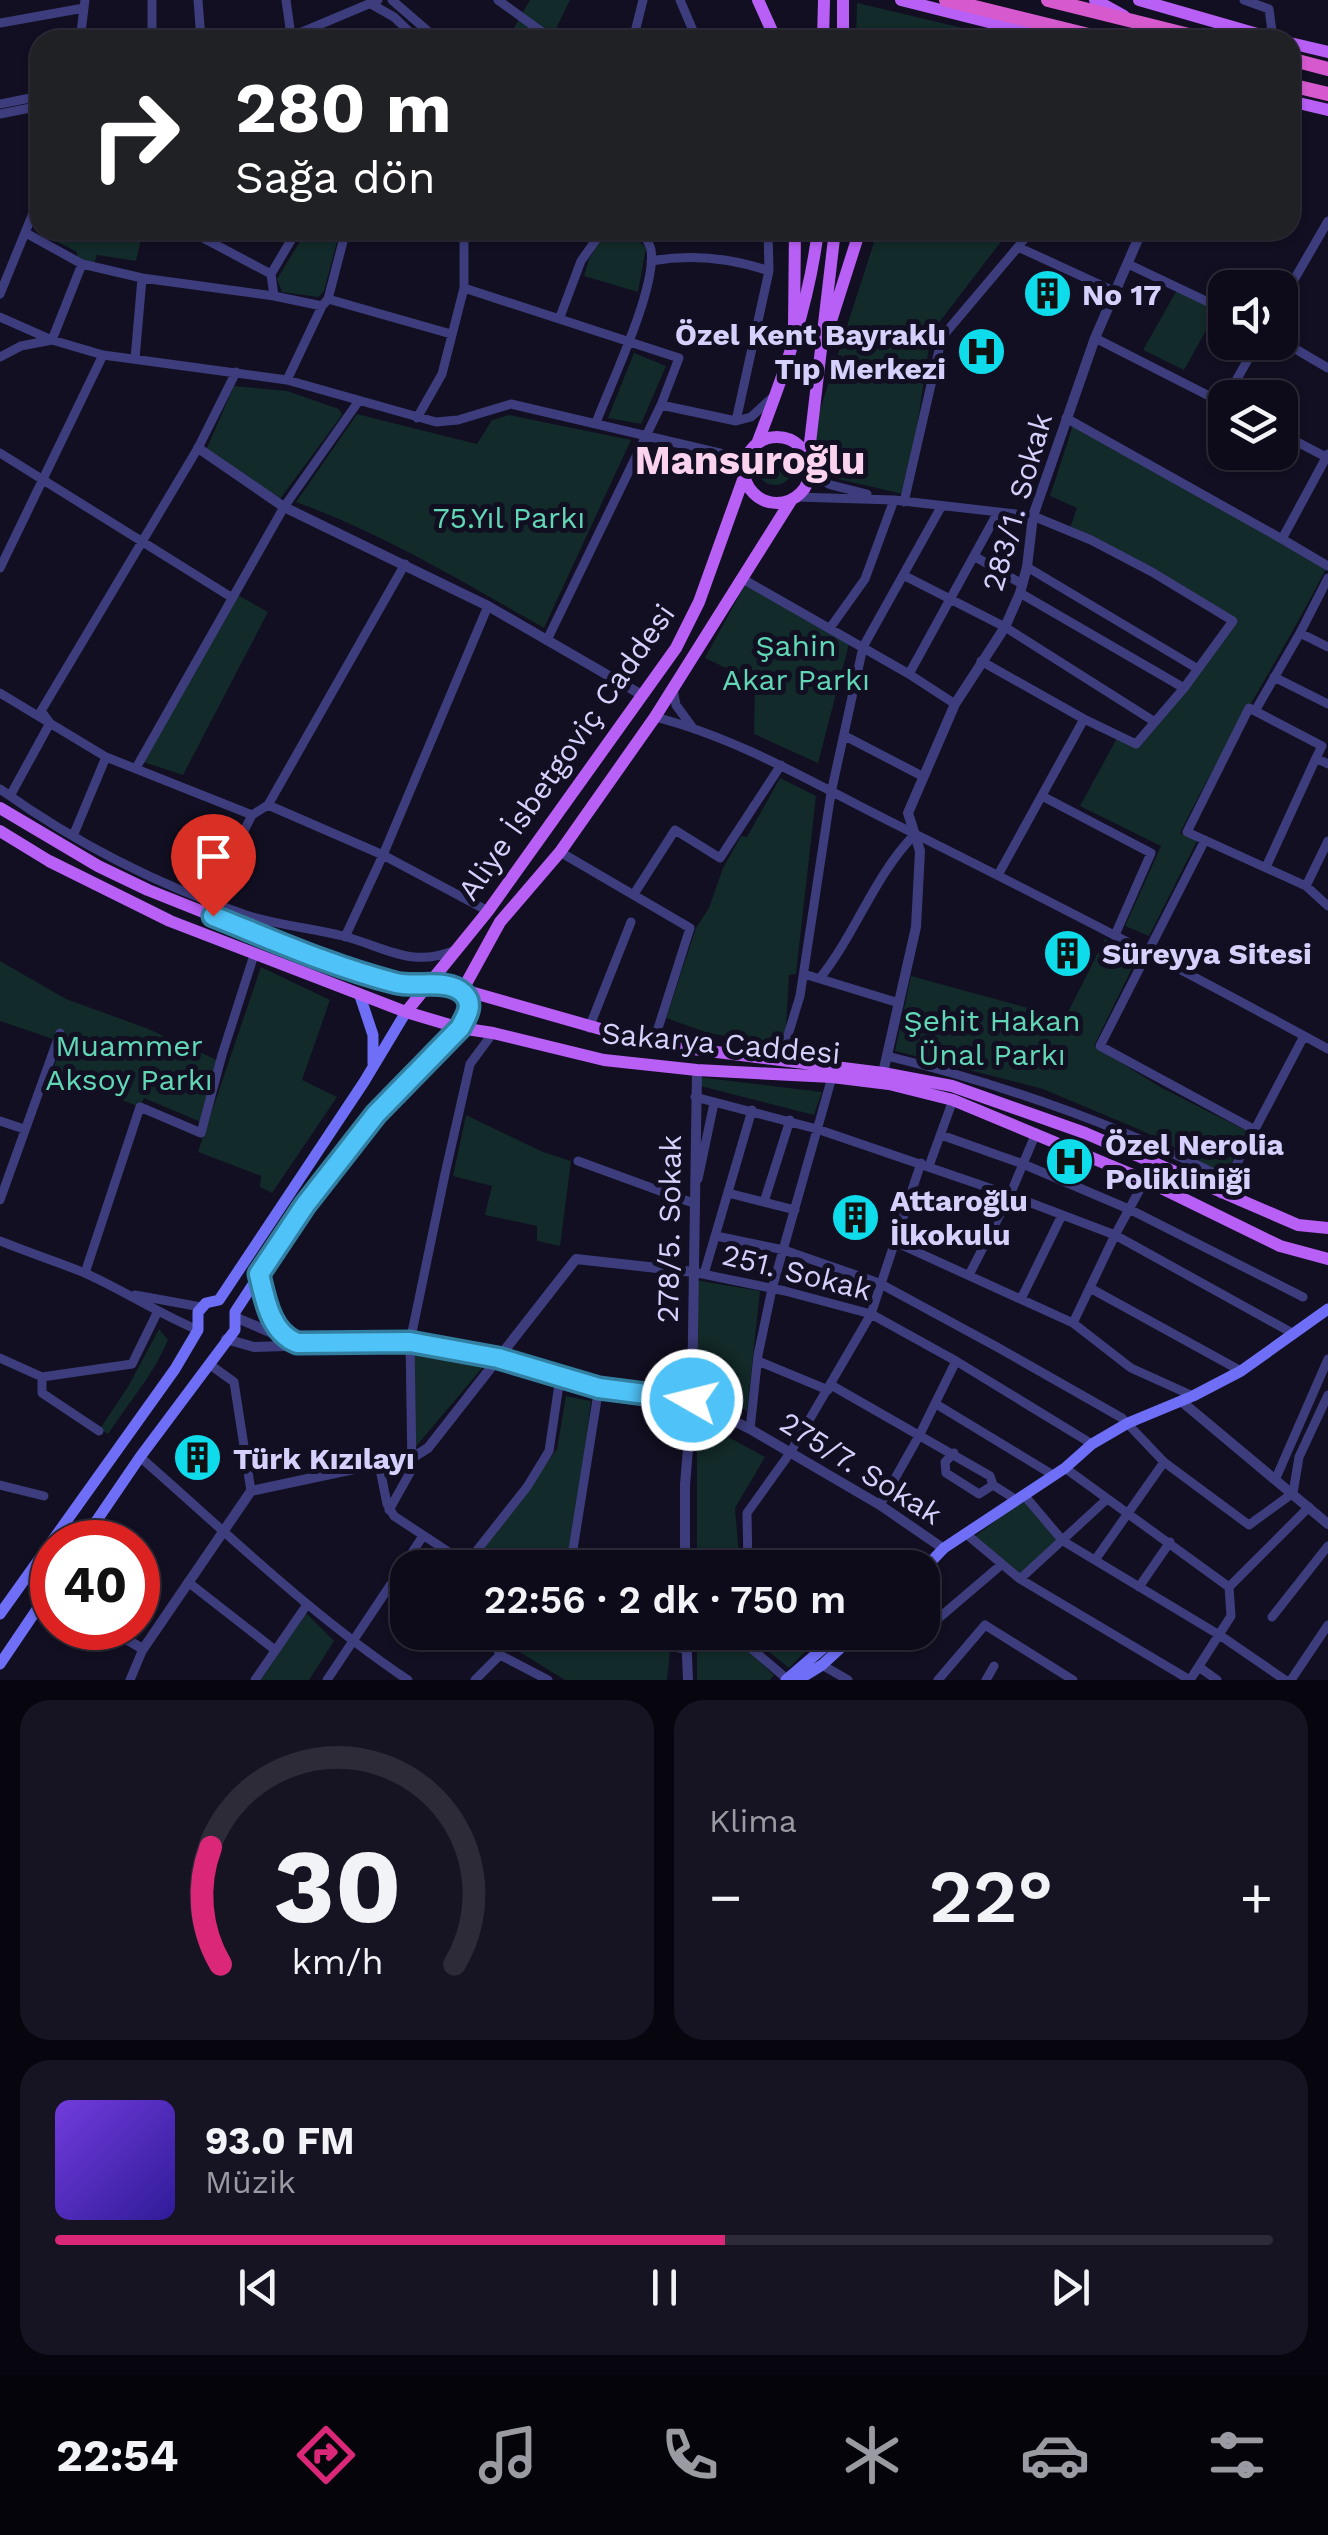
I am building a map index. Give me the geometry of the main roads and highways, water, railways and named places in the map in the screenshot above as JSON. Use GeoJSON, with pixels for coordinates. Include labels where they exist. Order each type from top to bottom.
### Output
{"type":"FeatureCollection","features":[{"type":"Feature","properties":{"kind":"highway"},"geometry":{"type":"LineString","coordinates":[[946,0],[1068,30]]}},
{"type":"Feature","properties":{"kind":"highway"},"geometry":{"type":"LineString","coordinates":[[1048,0],[1168,30]]}},
{"type":"Feature","properties":{"kind":"highway"},"geometry":{"type":"LineString","coordinates":[[1300,62],[1328,69]]}},
{"type":"Feature","properties":{"kind":"highway"},"geometry":{"type":"LineString","coordinates":[[1300,87],[1328,94]]}},
{"type":"Feature","properties":{"kind":"main road"},"geometry":{"type":"LineString","coordinates":[[758,0],[772,30]]}},
{"type":"Feature","properties":{"kind":"main road"},"geometry":{"type":"LineString","coordinates":[[823,30],[824,0]]}},
{"type":"Feature","properties":{"kind":"main road"},"geometry":{"type":"LineString","coordinates":[[843,0],[843,30]]}},
{"type":"Feature","properties":{"kind":"main road"},"geometry":{"type":"LineString","coordinates":[[901,0],[1021,30]]}},
{"type":"Feature","properties":{"kind":"main road"},"geometry":{"type":"LineString","coordinates":[[1095,0],[1122,15],[1172,30]]}},
{"type":"Feature","properties":{"kind":"main road"},"geometry":{"type":"LineString","coordinates":[[1139,0],[1244,30]]}},
{"type":"Feature","properties":{"kind":"main road"},"geometry":{"type":"LineString","coordinates":[[1300,45],[1328,52]]}},
{"type":"Feature","properties":{"kind":"main road"},"geometry":{"type":"LineString","coordinates":[[1300,103],[1328,110]]}},
{"type":"Feature","properties":{"kind":"main road"},"geometry":{"type":"LineString","coordinates":[[794,240],[794,348]]}},
{"type":"Feature","properties":{"kind":"main road"},"geometry":{"type":"LineString","coordinates":[[817,240],[794,348],[756,444],[746,459],[744,476],[748,485],[760,498],[778,503],[794,498],[809,468],[834,240]]}},
{"type":"Feature","properties":{"kind":"main road"},"geometry":{"type":"LineString","coordinates":[[823,348],[857,240]]}},
{"type":"Feature","properties":{"kind":"main road"},"geometry":{"type":"LineString","coordinates":[[756,444],[782,437],[798,445],[809,468]]}},
{"type":"Feature","properties":{"kind":"main road","name":"Aliye İsbetgoviç Caddesi"},"geometry":{"type":"LineString","coordinates":[[406,1012],[488,911],[676,648],[700,602],[744,476]]}},
{"type":"Feature","properties":{"kind":"main road","name":"Aliye İsbetgoviç Caddesi"},"geometry":{"type":"LineString","coordinates":[[462,992],[500,922],[560,852],[655,717],[794,498]]}},
{"type":"Feature","properties":{"kind":"main road"},"geometry":{"type":"LineString","coordinates":[[0,808],[98,866],[150,884],[344,968],[401,984],[426,986]]}},
{"type":"Feature","properties":{"kind":"main road","name":"Sakarya Caddesi"},"geometry":{"type":"LineString","coordinates":[[0,831],[49,861],[153,912],[406,1012],[604,1060],[697,1070],[832,1077],[889,1084],[953,1100],[1145,1180],[1280,1246],[1328,1258]]}},
{"type":"Feature","properties":{"kind":"main road","name":"Sakarya Caddesi"},"geometry":{"type":"LineString","coordinates":[[426,986],[446,985],[653,1044],[883,1073],[969,1092],[1085,1133],[1298,1226],[1328,1228]]}},
{"type":"Feature","properties":{"kind":"main road"},"geometry":{"type":"LineString","coordinates":[[97,1520],[235,1330],[236,1315],[305,1205],[376,1114],[460,1028],[469,1002],[462,992]]}},
{"type":"Feature","properties":{"kind":"main road"},"geometry":{"type":"LineString","coordinates":[[360,996],[373,1035],[373,1066]]}},
{"type":"Feature","properties":{"kind":"main road"},"geometry":{"type":"LineString","coordinates":[[226,1339],[216,1342],[198,1330],[196,1318],[201,1306],[218,1300],[406,1012]]}},
{"type":"Feature","properties":{"kind":"main road"},"geometry":{"type":"LineString","coordinates":[[259,1274],[266,1305],[293,1341]]}},
{"type":"Feature","properties":{"kind":"main road"},"geometry":{"type":"LineString","coordinates":[[218,1300],[228,1304],[236,1315]]}},
{"type":"Feature","properties":{"kind":"main road"},"geometry":{"type":"LineString","coordinates":[[940,1553],[1065,1468],[1092,1444],[1128,1423],[1241,1371],[1328,1309]]}},
{"type":"Feature","properties":{"kind":"main road"},"geometry":{"type":"LineString","coordinates":[[2,1606],[175,1369],[198,1330]]}},
{"type":"Feature","properties":{"kind":"main road"},"geometry":{"type":"LineString","coordinates":[[0,1664],[30,1625]]}},
{"type":"Feature","properties":{"kind":"main road"},"geometry":{"type":"LineString","coordinates":[[787,1680],[821,1650]]}},
{"type":"Feature","properties":{"kind":"main road"},"geometry":{"type":"LineString","coordinates":[[798,1680],[838,1650]]}},
{"type":"Feature","properties":{"kind":"place","name":"No 17"},"geometry":{"type":"Point","coordinates":[1047,294]}},
{"type":"Feature","properties":{"kind":"place","name":"Özel Kent Bayraklı Tıp Merkezi"},"geometry":{"type":"Point","coordinates":[981,351]}},
{"type":"Feature","properties":{"kind":"place","name":"Süreyya Sitesi"},"geometry":{"type":"Point","coordinates":[1067,953]}},
{"type":"Feature","properties":{"kind":"place","name":"Özel Nerolia Polikliniği"},"geometry":{"type":"Point","coordinates":[1070,1161]}},
{"type":"Feature","properties":{"kind":"place","name":"Attaroğlu İlkokulu"},"geometry":{"type":"Point","coordinates":[855,1217]}},
{"type":"Feature","properties":{"kind":"place","name":"Türk Kızılayı"},"geometry":{"type":"Point","coordinates":[198,1458]}},
{"type":"Feature","properties":{"kind":"district","name":"Mansuroğlu"},"geometry":{"type":"Point","coordinates":[750,460]}},
{"type":"Feature","properties":{"kind":"park label","name":"75.Yıl Parkı"},"geometry":{"type":"Point","coordinates":[509,517]}},
{"type":"Feature","properties":{"kind":"park label","name":"Şahin Akar Parkı"},"geometry":{"type":"Point","coordinates":[796,662]}},
{"type":"Feature","properties":{"kind":"park label","name":"Şehit Hakan Ünal Parkı"},"geometry":{"type":"Point","coordinates":[992,1037]}},
{"type":"Feature","properties":{"kind":"park label","name":"Muammer Aksoy Parkı"},"geometry":{"type":"Point","coordinates":[129,1062]}}]}
